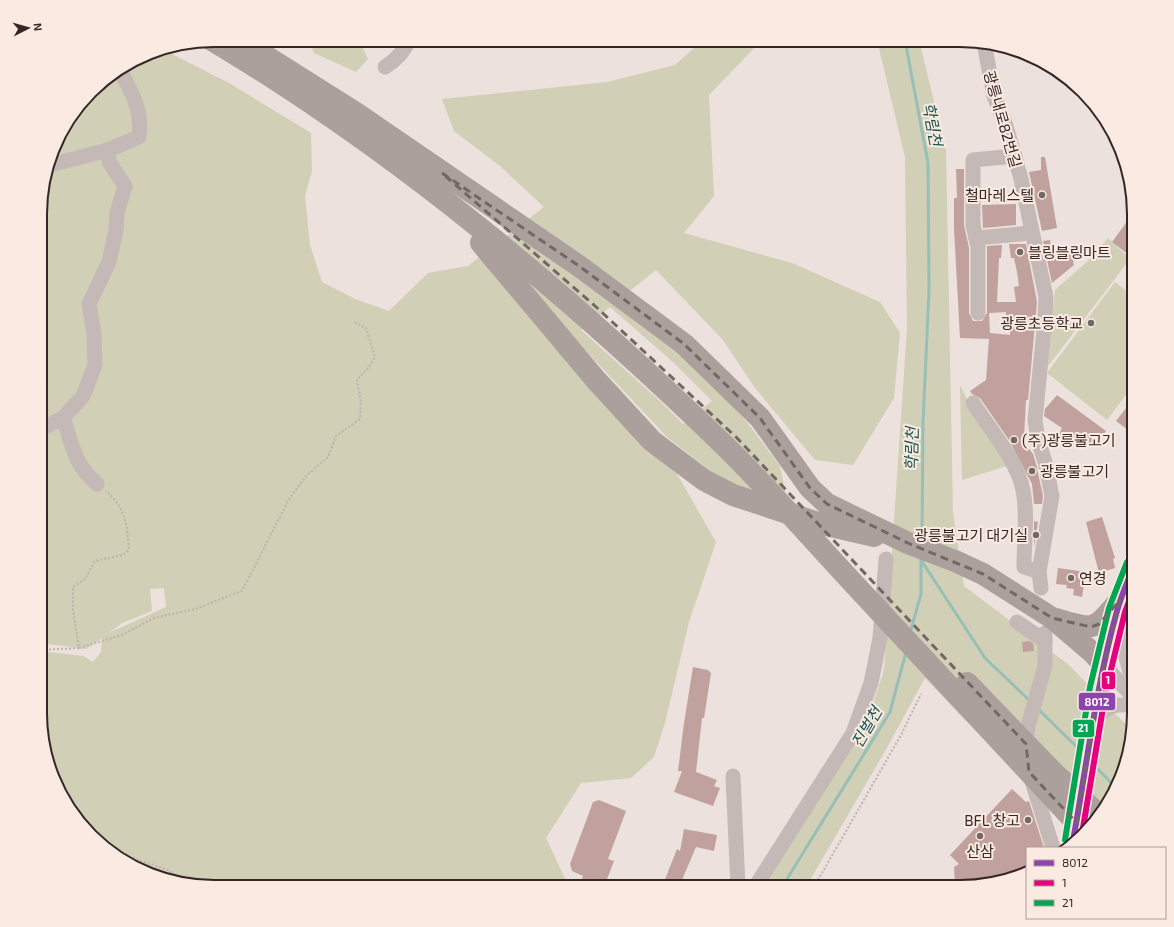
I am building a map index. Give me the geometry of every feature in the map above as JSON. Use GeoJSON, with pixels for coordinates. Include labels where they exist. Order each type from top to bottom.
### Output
{"type":"FeatureCollection","features":[{"type":"Feature","properties":{"kind":"highway"},"geometry":{"type":"LineString","coordinates":[[223,47],[340,124],[579,266],[684,344],[760,418],[810,488],[827,504],[910,544],[955,561],[983,574],[1048,631],[1093,653],[1104,665]]}},
{"type":"Feature","properties":{"kind":"highway"},"geometry":{"type":"LineString","coordinates":[[251,47],[356,113],[437,182],[623,331],[1053,772],[1095,812]]}},
{"type":"Feature","properties":{"kind":"highway"},"geometry":{"type":"LineString","coordinates":[[437,182],[487,250],[596,380],[652,441],[704,480],[733,495],[818,523],[910,544]]}},
{"type":"Feature","properties":{"kind":"highway"},"geometry":{"type":"LineString","coordinates":[[732,443],[1081,828]]}},
{"type":"Feature","properties":{"kind":"highway"},"geometry":{"type":"LineString","coordinates":[[1048,631],[1091,627],[1099,624],[1120,600]]}},
{"type":"Feature","properties":{"kind":"street"},"geometry":{"type":"LineString","coordinates":[[385,67],[392,63],[404,51],[406,47]]}},
{"type":"Feature","properties":{"kind":"street","name":"광릉내로82번길"},"geometry":{"type":"LineString","coordinates":[[985,49],[994,96],[1015,156],[1046,297],[1035,420],[1038,440],[1045,462],[1052,496],[1039,572],[1041,588]]}},
{"type":"Feature","properties":{"kind":"street"},"geometry":{"type":"LineString","coordinates":[[55,164],[108,150],[139,137],[141,123],[138,104],[122,74]]}},
{"type":"Feature","properties":{"kind":"street"},"geometry":{"type":"LineString","coordinates":[[47,426],[63,418],[83,396],[95,365],[94,334],[89,304],[108,262],[116,230],[117,213],[125,186],[108,162],[108,150]]}},
{"type":"Feature","properties":{"kind":"street"},"geometry":{"type":"LineString","coordinates":[[978,313],[976,238],[973,225],[973,160],[1015,156]]}},
{"type":"Feature","properties":{"kind":"street"},"geometry":{"type":"LineString","coordinates":[[976,238],[1031,233]]}},
{"type":"Feature","properties":{"kind":"street"},"geometry":{"type":"LineString","coordinates":[[973,403],[1016,469],[1023,490],[1025,528],[1024,567],[1039,572]]}},
{"type":"Feature","properties":{"kind":"street"},"geometry":{"type":"LineString","coordinates":[[63,418],[73,450],[82,469],[97,484]]}},
{"type":"Feature","properties":{"kind":"street"},"geometry":{"type":"LineString","coordinates":[[759,880],[853,733],[871,683],[880,638],[886,559]]}},
{"type":"Feature","properties":{"kind":"street"},"geometry":{"type":"LineString","coordinates":[[1074,835],[1094,722],[1098,689],[1120,600],[1127,582]]}},
{"type":"Feature","properties":{"kind":"street"},"geometry":{"type":"LineString","coordinates":[[1120,600],[1122,642],[1127,661]]}},
{"type":"Feature","properties":{"kind":"street"},"geometry":{"type":"LineString","coordinates":[[1017,622],[1048,631],[1042,677],[1028,726],[1025,748],[1029,773],[1053,847]]}},
{"type":"Feature","properties":{"kind":"street"},"geometry":{"type":"LineString","coordinates":[[1104,665],[1127,690]]}},
{"type":"Feature","properties":{"kind":"street"},"geometry":{"type":"LineString","coordinates":[[1094,722],[1102,712],[1115,704],[1127,705]]}},
{"type":"Feature","properties":{"kind":"street"},"geometry":{"type":"LineString","coordinates":[[733,776],[738,880]]}},
{"type":"Feature","properties":{"kind":"path"},"geometry":{"type":"LineString","coordinates":[[47,650],[79,648],[122,634],[154,618],[195,609],[242,591],[288,501],[306,476],[328,457],[336,436],[360,419],[361,402],[357,380],[369,368],[375,357],[366,328],[354,322]]}},
{"type":"Feature","properties":{"kind":"path"},"geometry":{"type":"LineString","coordinates":[[79,648],[73,610],[72,588],[85,579],[95,561],[123,555],[129,550],[126,518],[116,500],[97,484]]}},
{"type":"Feature","properties":{"kind":"path"},"geometry":{"type":"LineString","coordinates":[[818,880],[897,741],[921,694]]}},
{"type":"Feature","properties":{"kind":"path"},"geometry":{"type":"LineString","coordinates":[[121,852],[130,857],[168,870],[176,876]]}},
{"type":"Feature","properties":{"kind":"highlighted area"},"geometry":{"type":"Polygon","coordinates":[[[442,173],[579,266],[684,344],[760,418],[810,488],[827,504],[910,544],[983,574],[1052,618],[1091,627],[1099,624],[1120,600],[1098,689],[1077,823],[1029,772],[1026,744],[737,438],[594,305],[442,173]]]}},
{"type":"Feature","properties":{"kind":"shaded area"},"geometry":{"type":"Polygon","coordinates":[[[312,47],[362,47],[368,59],[356,72],[314,53],[312,47]]]}},
{"type":"Feature","properties":{"kind":"shaded area"},"geometry":{"type":"Polygon","coordinates":[[[695,47],[755,47],[709,95],[714,196],[684,233],[792,263],[880,302],[900,333],[894,398],[853,465],[815,460],[755,388],[723,340],[656,270],[617,301],[687,355],[747,422],[780,466],[787,500],[750,493],[712,472],[667,437],[572,336],[673,467],[716,542],[689,622],[665,723],[654,757],[631,778],[581,783],[546,838],[566,880],[203,880],[181,877],[160,871],[130,858],[112,846],[88,823],[69,797],[56,767],[50,746],[47,724],[47,652],[83,656],[93,662],[101,652],[102,638],[86,649],[47,644],[47,203],[50,181],[56,160],[69,130],[88,104],[112,81],[140,64],[170,53],[229,83],[311,133],[312,171],[305,196],[310,245],[322,282],[355,299],[389,311],[428,273],[468,266],[544,207],[500,166],[454,131],[442,99],[607,82],[675,65],[695,47]],[[610,307],[581,330],[661,402],[683,424],[712,401],[674,363],[610,307]],[[164,588],[150,589],[152,611],[122,623],[109,633],[166,607],[164,588]]]}},
{"type":"Feature","properties":{"kind":"shaded area"},"geometry":{"type":"Polygon","coordinates":[[[879,47],[921,47],[946,151],[953,512],[964,586],[1069,665],[1127,726],[1124,746],[1110,787],[1093,815],[1085,824],[964,719],[925,678],[884,753],[810,880],[767,880],[846,757],[869,716],[884,670],[907,328],[905,157],[879,47]]]}},
{"type":"Feature","properties":{"kind":"shaded area"},"geometry":{"type":"Polygon","coordinates":[[[1108,238],[1127,256],[1127,263],[1048,366],[1055,290],[1090,259],[1108,238]]]}},
{"type":"Feature","properties":{"kind":"shaded area"},"geometry":{"type":"Polygon","coordinates":[[[1115,282],[1127,291],[1127,393],[1107,420],[1047,373],[1115,282]]]}},
{"type":"Feature","properties":{"kind":"shaded area"},"geometry":{"type":"Polygon","coordinates":[[[960,385],[973,412],[1007,466],[962,480],[960,385]]]}},
{"type":"Feature","properties":{"kind":"building","name":"철마레스텔"},"geometry":{"type":"Polygon","coordinates":[[[1041,157],[1045,157],[1057,228],[1042,231],[1029,172],[1041,170],[1041,157]]]}},
{"type":"Feature","properties":{"kind":"building"},"geometry":{"type":"Polygon","coordinates":[[[956,169],[964,169],[964,225],[969,248],[969,313],[973,321],[982,321],[987,313],[987,246],[1002,245],[1001,258],[999,258],[997,302],[1016,302],[1014,287],[1019,286],[1014,258],[1011,258],[1009,244],[1026,244],[1037,302],[1028,400],[1026,400],[1024,437],[1021,438],[1033,454],[1043,496],[1042,504],[1034,504],[1032,484],[1009,440],[980,398],[972,394],[970,391],[986,380],[989,339],[960,338],[954,229],[954,198],[957,198],[956,169]],[[1006,312],[989,313],[990,333],[1010,335],[1011,316],[1006,315],[1006,312]]]}},
{"type":"Feature","properties":{"kind":"building"},"geometry":{"type":"Polygon","coordinates":[[[1016,204],[1016,225],[983,228],[982,205],[1016,204]]]}},
{"type":"Feature","properties":{"kind":"building"},"geometry":{"type":"Polygon","coordinates":[[[1127,222],[1127,254],[1112,242],[1127,222]]]}},
{"type":"Feature","properties":{"kind":"building"},"geometry":{"type":"Polygon","coordinates":[[[1050,240],[1053,261],[1070,248],[1078,258],[1073,262],[1074,265],[1052,283],[1043,241],[1050,240]]]}},
{"type":"Feature","properties":{"kind":"building"},"geometry":{"type":"Polygon","coordinates":[[[1057,395],[1106,431],[1096,444],[1075,445],[1059,434],[1062,428],[1044,416],[1045,409],[1057,395]]]}},
{"type":"Feature","properties":{"kind":"building"},"geometry":{"type":"Polygon","coordinates":[[[1127,407],[1127,429],[1116,421],[1127,407]]]}},
{"type":"Feature","properties":{"kind":"building"},"geometry":{"type":"Polygon","coordinates":[[[1102,517],[1115,558],[1113,559],[1115,568],[1099,573],[1086,522],[1102,517]]]}},
{"type":"Feature","properties":{"kind":"building"},"geometry":{"type":"Polygon","coordinates":[[[1034,521],[1038,522],[1034,547],[1034,521]]]}},
{"type":"Feature","properties":{"kind":"building","name":"연경"},"geometry":{"type":"Polygon","coordinates":[[[1058,568],[1086,572],[1082,597],[1073,595],[1074,589],[1066,588],[1067,585],[1056,584],[1058,568]]]}},
{"type":"Feature","properties":{"kind":"building"},"geometry":{"type":"Polygon","coordinates":[[[1029,641],[1033,643],[1034,651],[1023,652],[1022,642],[1029,641]]]}},
{"type":"Feature","properties":{"kind":"building"},"geometry":{"type":"Polygon","coordinates":[[[693,667],[708,670],[711,673],[704,718],[702,718],[696,772],[717,780],[714,786],[720,788],[713,806],[674,792],[682,771],[678,771],[693,667]]]}},
{"type":"Feature","properties":{"kind":"building"},"geometry":{"type":"Polygon","coordinates":[[[1012,789],[1026,802],[1029,801],[1044,847],[1026,847],[1026,866],[993,877],[971,880],[955,880],[954,867],[959,864],[950,855],[1012,789]]]}},
{"type":"Feature","properties":{"kind":"building"},"geometry":{"type":"Polygon","coordinates":[[[599,800],[626,811],[608,859],[614,861],[607,880],[582,880],[583,876],[572,871],[570,864],[593,802],[599,800]]]}},
{"type":"Feature","properties":{"kind":"building"},"geometry":{"type":"Polygon","coordinates":[[[684,829],[717,835],[714,851],[696,847],[682,880],[665,880],[677,849],[680,851],[684,829]]]}},
{"type":"Feature","properties":{"kind":"waterway","name":"학림천"},"geometry":{"type":"LineString","coordinates":[[906,47],[928,163],[929,291],[923,423],[922,539]]}},
{"type":"Feature","properties":{"kind":"waterway","name":"학림천"},"geometry":{"type":"LineString","coordinates":[[921,557],[921,560],[985,658],[1030,701]]}},
{"type":"Feature","properties":{"kind":"waterway","name":"진벌천"},"geometry":{"type":"LineString","coordinates":[[910,633],[921,594],[921,560]]}},
{"type":"Feature","properties":{"kind":"waterway","name":"진벌천"},"geometry":{"type":"LineString","coordinates":[[786,880],[890,712],[906,652]]}},
{"type":"Feature","properties":{"kind":"waterway","name":"학림천"},"geometry":{"type":"LineString","coordinates":[[1037,708],[1083,753]]}},
{"type":"Feature","properties":{"kind":"waterway","name":"학림천"},"geometry":{"type":"LineString","coordinates":[[1092,763],[1111,783]]}},
{"type":"Feature","properties":{"kind":"transit line","name":"21"},"geometry":{"type":"LineString","coordinates":[[1065,840],[1090,687],[1109,608],[1127,562]]}},
{"type":"Feature","properties":{"kind":"transit line","name":"8012"},"geometry":{"type":"LineString","coordinates":[[1074,835],[1103,668],[1119,605],[1127,584]]}},
{"type":"Feature","properties":{"kind":"transit line","name":"1"},"geometry":{"type":"LineString","coordinates":[[1083,826],[1106,690],[1127,607]]}},
{"type":"Feature","properties":{"kind":"place","name":"철마레스텔"},"geometry":{"type":"Point","coordinates":[1042,195]}},
{"type":"Feature","properties":{"kind":"place","name":"블링블링마트"},"geometry":{"type":"Point","coordinates":[1020,252]}},
{"type":"Feature","properties":{"kind":"place","name":"광릉초등학교"},"geometry":{"type":"Point","coordinates":[1091,323]}},
{"type":"Feature","properties":{"kind":"place","name":"(주)광릉불고기"},"geometry":{"type":"Point","coordinates":[1014,440]}},
{"type":"Feature","properties":{"kind":"place","name":"광릉불고기"},"geometry":{"type":"Point","coordinates":[1032,471]}},
{"type":"Feature","properties":{"kind":"place","name":"광릉불고기 대기실"},"geometry":{"type":"Point","coordinates":[1036,535]}},
{"type":"Feature","properties":{"kind":"place","name":"연경"},"geometry":{"type":"Point","coordinates":[1071,578]}},
{"type":"Feature","properties":{"kind":"place","name":"BFL 창고"},"geometry":{"type":"Point","coordinates":[1028,820]}},
{"type":"Feature","properties":{"kind":"place","name":"산삼"},"geometry":{"type":"Point","coordinates":[980,836]}}]}
